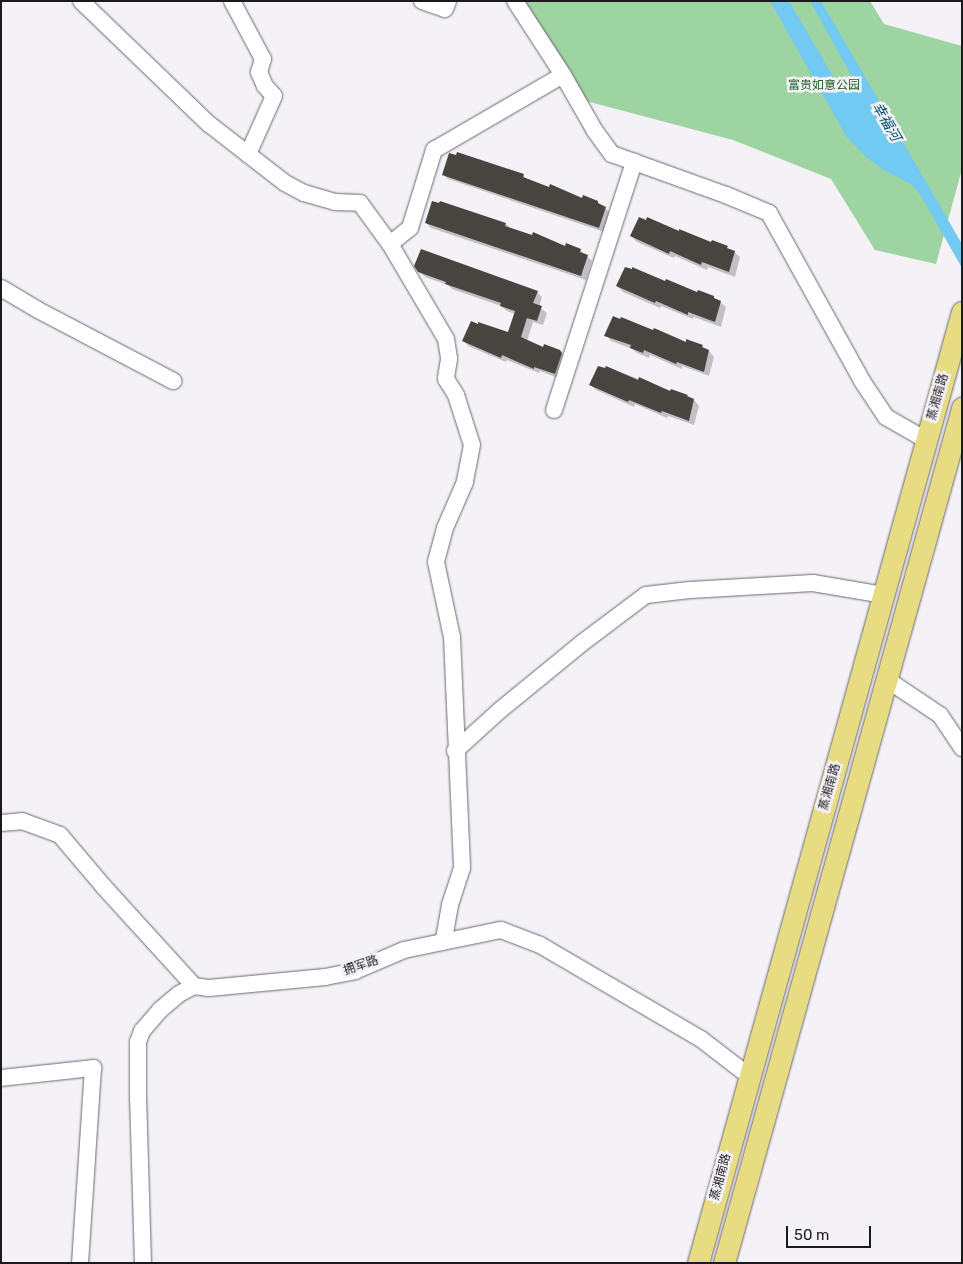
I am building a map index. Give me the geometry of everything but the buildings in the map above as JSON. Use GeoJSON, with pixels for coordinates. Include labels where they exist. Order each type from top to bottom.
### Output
{"type":"FeatureCollection","features":[{"type":"Feature","properties":{"kind":"main road","name":"蒸湘南路"},"geometry":{"type":"LineString","coordinates":[[698,1263],[962,312]]}},
{"type":"Feature","properties":{"kind":"main road","name":"蒸湘南路"},"geometry":{"type":"LineString","coordinates":[[724,1263],[962,408]]}},
{"type":"Feature","properties":{"kind":"main road"},"geometry":{"type":"LineString","coordinates":[[756,1052],[782,1059]]}},
{"type":"Feature","properties":{"kind":"street"},"geometry":{"type":"LineString","coordinates":[[81,1],[209,124],[285,183],[304,193],[335,202],[360,203],[390,244],[446,339],[449,359],[446,378],[456,395],[472,445],[465,482],[445,528],[436,562],[452,637],[455,751],[462,868],[450,906],[444,940]]}},
{"type":"Feature","properties":{"kind":"street"},"geometry":{"type":"LineString","coordinates":[[232,1],[264,59],[259,72],[265,86],[274,96],[248,154]]}},
{"type":"Feature","properties":{"kind":"street"},"geometry":{"type":"LineString","coordinates":[[422,1],[445,9],[448,1]]}},
{"type":"Feature","properties":{"kind":"street"},"geometry":{"type":"LineString","coordinates":[[515,1],[563,75],[595,131],[612,154],[726,195],[769,213],[862,380],[886,417],[926,440]]}},
{"type":"Feature","properties":{"kind":"street"},"geometry":{"type":"LineString","coordinates":[[390,244],[410,228],[434,150],[563,75]]}},
{"type":"Feature","properties":{"kind":"street"},"geometry":{"type":"LineString","coordinates":[[554,410],[634,162]]}},
{"type":"Feature","properties":{"kind":"street"},"geometry":{"type":"LineString","coordinates":[[1,288],[38,310],[173,381]]}},
{"type":"Feature","properties":{"kind":"street"},"geometry":{"type":"LineString","coordinates":[[455,751],[499,710],[582,643],[646,595],[690,590],[813,583],[883,595]]}},
{"type":"Feature","properties":{"kind":"street"},"geometry":{"type":"LineString","coordinates":[[886,679],[940,716],[962,748]]}},
{"type":"Feature","properties":{"kind":"street"},"geometry":{"type":"LineString","coordinates":[[1,824],[22,821],[60,835],[104,888],[194,986],[179,994],[160,1010],[142,1031],[138,1042],[138,1109],[143,1263]]}},
{"type":"Feature","properties":{"kind":"street","name":"拥军路"},"geometry":{"type":"LineString","coordinates":[[194,986],[209,988],[325,977],[354,971],[404,950],[444,940],[501,930],[540,945],[701,1039],[749,1076]]}},
{"type":"Feature","properties":{"kind":"street"},"geometry":{"type":"LineString","coordinates":[[1,1078],[93,1068],[80,1263]]}},
{"type":"Feature","properties":{"kind":"green space","name":"富贵如意公园"},"geometry":{"type":"Polygon","coordinates":[[[525,1],[870,1],[884,24],[962,46],[962,169],[936,264],[875,250],[831,179],[733,140],[586,101],[525,1]]]}},
{"type":"Feature","properties":{"kind":"water","name":"幸福河"},"geometry":{"type":"Polygon","coordinates":[[[770,1],[789,1],[841,90],[849,91],[852,85],[851,75],[810,1],[821,1],[962,244],[962,268],[920,194],[911,184],[882,169],[865,156],[846,136],[770,1]]]}}]}
